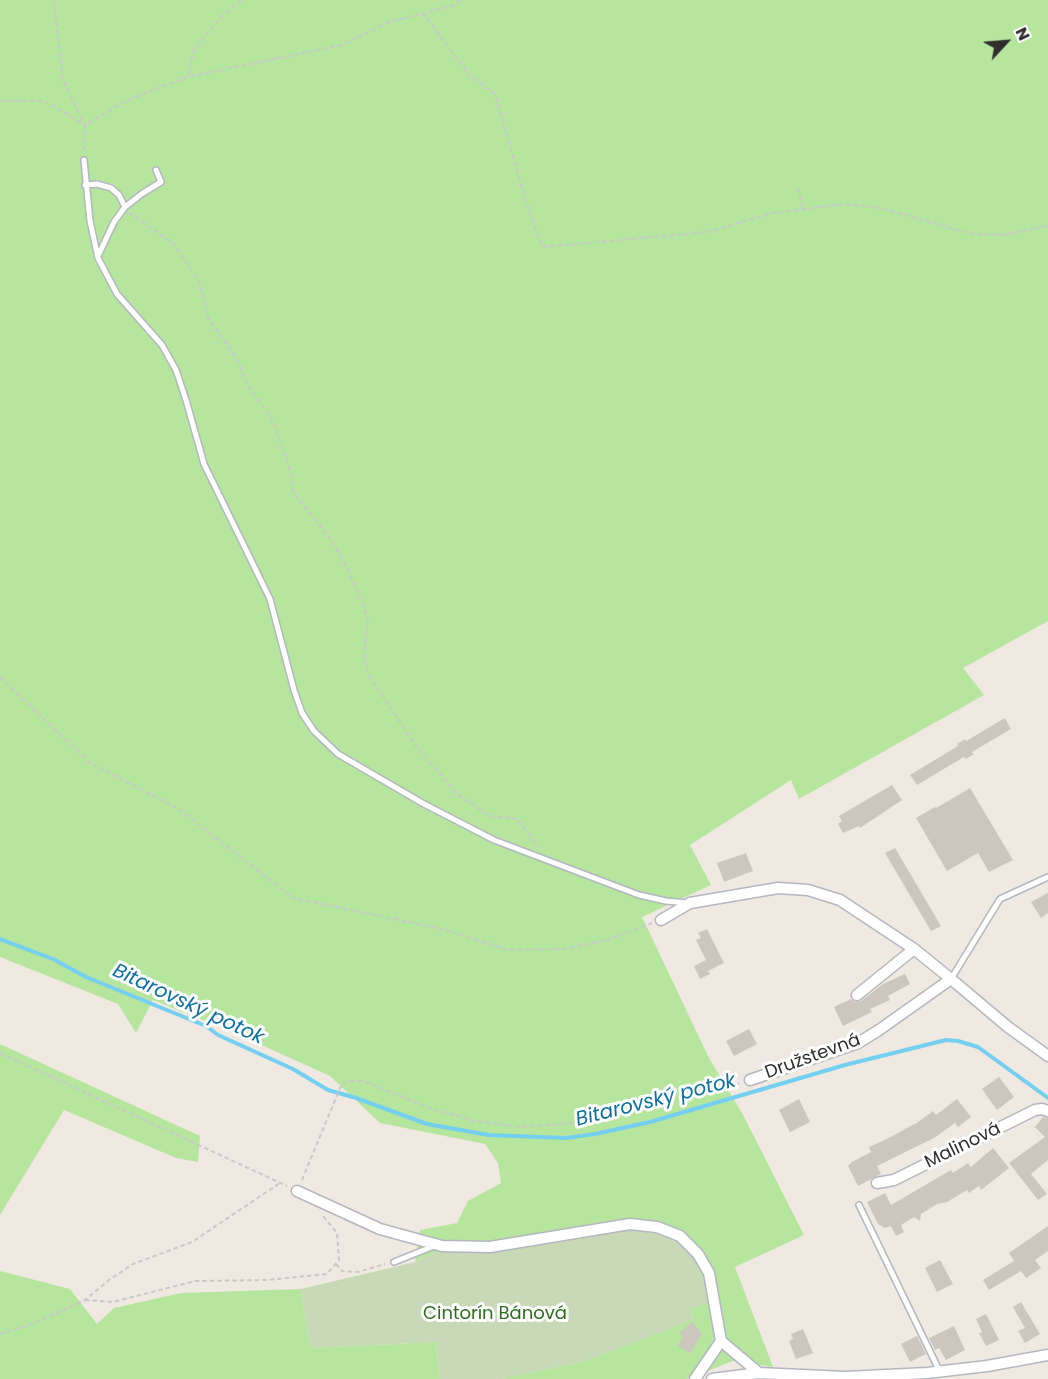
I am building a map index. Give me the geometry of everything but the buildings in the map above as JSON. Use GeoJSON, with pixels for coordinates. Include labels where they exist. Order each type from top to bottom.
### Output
{"type":"FeatureCollection","features":[{"type":"Feature","properties":{"kind":"street"},"geometry":{"type":"LineString","coordinates":[[661,920],[690,903],[778,888],[808,890],[840,900],[914,949],[1008,1027],[1043,1045],[1048,1056]]}},
{"type":"Feature","properties":{"kind":"street"},"geometry":{"type":"LineString","coordinates":[[857,995],[914,949]]}},
{"type":"Feature","properties":{"kind":"street","name":"Družstevná"},"geometry":{"type":"LineString","coordinates":[[750,1080],[858,1043],[951,979]]}},
{"type":"Feature","properties":{"kind":"street","name":"Malinová"},"geometry":{"type":"LineString","coordinates":[[878,1183],[894,1180],[1035,1110],[1048,1111]]}},
{"type":"Feature","properties":{"kind":"street"},"geometry":{"type":"LineString","coordinates":[[297,1191],[380,1229],[437,1245],[490,1247],[630,1224],[657,1227],[680,1236],[698,1254],[709,1274],[721,1341],[759,1373]]}},
{"type":"Feature","properties":{"kind":"street"},"geometry":{"type":"LineString","coordinates":[[695,1379],[721,1341]]}},
{"type":"Feature","properties":{"kind":"street"},"geometry":{"type":"LineString","coordinates":[[713,1379],[759,1373],[780,1377],[928,1376],[940,1371],[1048,1355]]}},
{"type":"Feature","properties":{"kind":"lane"},"geometry":{"type":"LineString","coordinates":[[84,160],[85,185],[98,258],[117,294],[162,345],[176,370],[204,464],[270,599],[294,690],[302,713],[314,731],[338,754],[424,804],[494,840],[639,895],[690,903]]}},
{"type":"Feature","properties":{"kind":"lane"},"geometry":{"type":"LineString","coordinates":[[98,258],[114,222],[125,207],[161,182],[156,170]]}},
{"type":"Feature","properties":{"kind":"lane"},"geometry":{"type":"LineString","coordinates":[[85,185],[97,184],[111,188],[119,195],[125,207]]}},
{"type":"Feature","properties":{"kind":"lane"},"geometry":{"type":"LineString","coordinates":[[951,979],[1000,899],[1048,877]]}},
{"type":"Feature","properties":{"kind":"lane"},"geometry":{"type":"LineString","coordinates":[[859,1205],[940,1371]]}},
{"type":"Feature","properties":{"kind":"lane"},"geometry":{"type":"LineString","coordinates":[[394,1262],[437,1245]]}},
{"type":"Feature","properties":{"kind":"path"},"geometry":{"type":"LineString","coordinates":[[54,0],[63,81],[85,125],[84,160]]}},
{"type":"Feature","properties":{"kind":"path"},"geometry":{"type":"LineString","coordinates":[[188,76],[194,49],[223,15],[242,0]]}},
{"type":"Feature","properties":{"kind":"path"},"geometry":{"type":"LineString","coordinates":[[85,125],[126,101],[188,76],[342,45],[389,22],[455,5],[461,0]]}},
{"type":"Feature","properties":{"kind":"path"},"geometry":{"type":"LineString","coordinates":[[423,13],[471,76],[495,94],[525,202],[542,247],[708,232],[772,213],[844,204],[881,208],[972,234],[1004,235],[1048,226]]}},
{"type":"Feature","properties":{"kind":"path"},"geometry":{"type":"LineString","coordinates":[[0,100],[43,101],[85,125]]}},
{"type":"Feature","properties":{"kind":"path"},"geometry":{"type":"LineString","coordinates":[[798,188],[803,210]]}},
{"type":"Feature","properties":{"kind":"path"},"geometry":{"type":"LineString","coordinates":[[125,207],[131,216],[173,243],[199,281],[208,318],[237,359],[247,384],[273,421],[291,473],[293,492],[330,538],[347,567],[363,605],[368,619],[364,657],[368,674],[416,746],[458,795],[490,816],[517,819],[546,860]]}},
{"type":"Feature","properties":{"kind":"path"},"geometry":{"type":"LineString","coordinates":[[0,677],[90,763],[179,809],[294,898],[442,929],[509,950],[564,949],[607,940],[661,920]]}},
{"type":"Feature","properties":{"kind":"path"},"geometry":{"type":"LineString","coordinates":[[0,1053],[297,1191],[336,1096],[347,1081],[363,1081],[430,1108],[474,1121],[520,1127],[576,1123],[668,1104],[750,1080]]}},
{"type":"Feature","properties":{"kind":"path"},"geometry":{"type":"LineString","coordinates":[[0,1334],[32,1324],[85,1300],[133,1264],[192,1242],[280,1183]]}},
{"type":"Feature","properties":{"kind":"path"},"geometry":{"type":"LineString","coordinates":[[85,1300],[113,1302],[195,1281],[267,1281],[327,1274],[339,1260],[337,1233],[324,1216]]}},
{"type":"Feature","properties":{"kind":"path"},"geometry":{"type":"LineString","coordinates":[[336,1264],[342,1271],[358,1272],[394,1262]]}},
{"type":"Feature","properties":{"kind":"green space"},"geometry":{"type":"Polygon","coordinates":[[[0,0],[1048,0],[1048,621],[963,668],[984,695],[799,799],[791,780],[690,845],[711,885],[642,917],[709,1058],[742,1113],[804,1235],[735,1267],[773,1367],[733,1361],[687,1379],[501,1379],[585,1361],[693,1319],[690,1309],[507,1249],[439,1251],[415,1262],[420,1230],[457,1223],[468,1201],[501,1183],[498,1163],[485,1144],[380,1123],[330,1076],[233,1032],[153,1000],[136,1033],[118,1004],[0,957],[0,0]]]}},
{"type":"Feature","properties":{"kind":"green space"},"geometry":{"type":"Polygon","coordinates":[[[0,1044],[200,1136],[198,1162],[176,1158],[64,1110],[0,1215],[0,1044]]]}},
{"type":"Feature","properties":{"kind":"green space","name":"Cintorín Bánová"},"geometry":{"type":"Polygon","coordinates":[[[629,1229],[668,1235],[689,1252],[703,1278],[709,1303],[690,1309],[693,1320],[585,1361],[501,1379],[440,1379],[436,1342],[310,1348],[301,1289],[415,1262],[439,1251],[507,1249],[629,1229]]]}},
{"type":"Feature","properties":{"kind":"green space"},"geometry":{"type":"Polygon","coordinates":[[[0,1271],[70,1289],[97,1324],[114,1308],[181,1293],[301,1289],[310,1348],[436,1342],[440,1379],[0,1379],[0,1271]]]}},
{"type":"Feature","properties":{"kind":"waterway","name":"Bitarovský potok"},"geometry":{"type":"LineString","coordinates":[[0,939],[53,959],[86,977],[206,1026],[218,1035],[293,1069],[328,1090],[427,1124],[489,1135],[566,1138],[595,1134],[650,1122],[845,1065],[946,1040],[978,1047],[1048,1098]]}}]}
